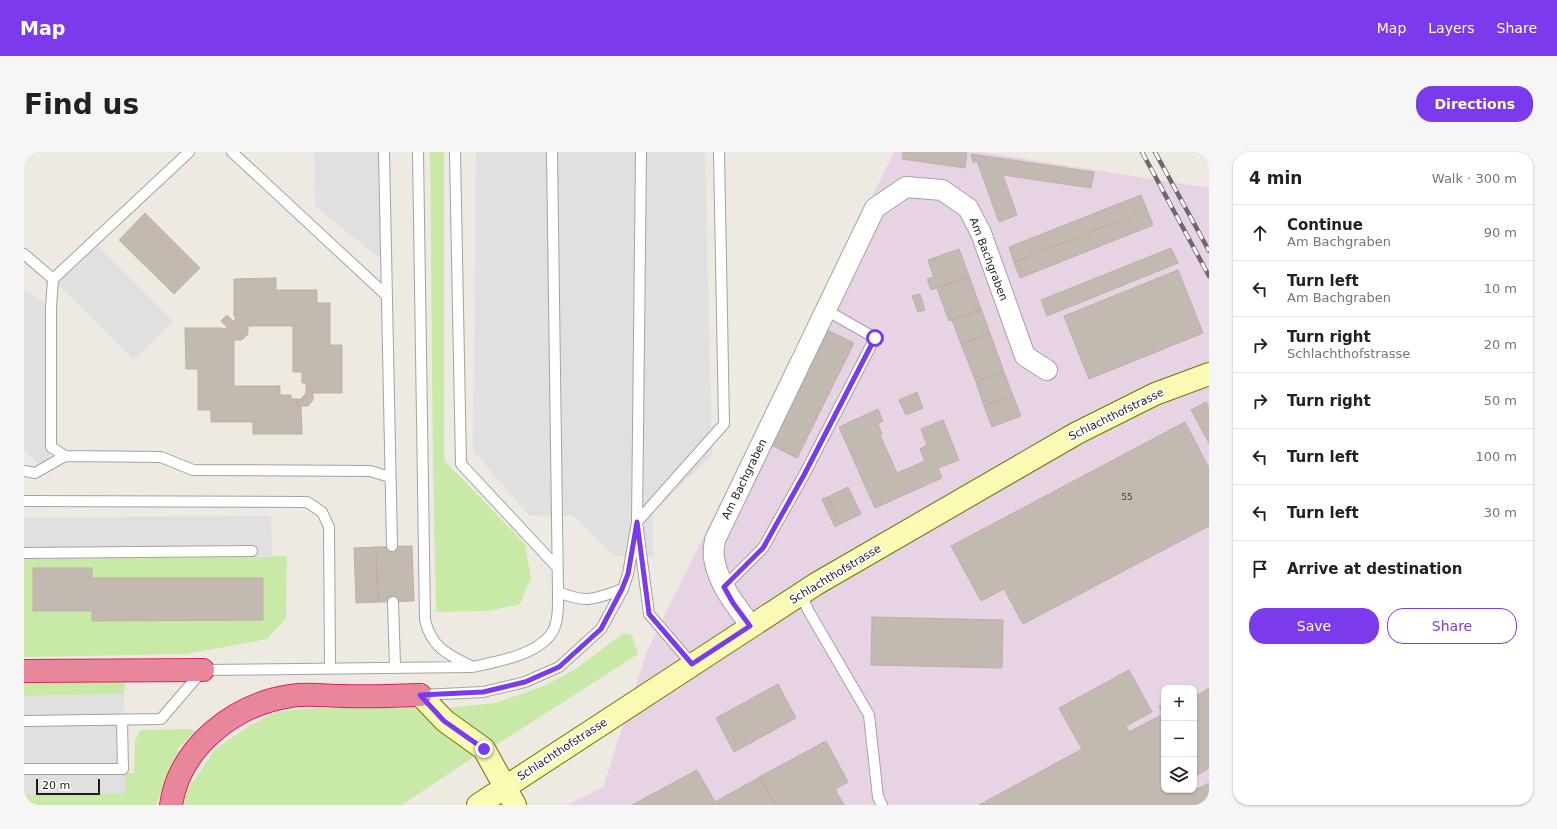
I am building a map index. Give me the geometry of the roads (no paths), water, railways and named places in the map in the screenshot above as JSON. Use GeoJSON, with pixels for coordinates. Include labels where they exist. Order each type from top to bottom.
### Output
{"type":"FeatureCollection","features":[{"type":"Feature","properties":{"kind":"highway"},"geometry":{"type":"LineString","coordinates":[[24,671],[203,670]]}},
{"type":"Feature","properties":{"kind":"highway"},"geometry":{"type":"LineString","coordinates":[[171,805],[185,764],[206,736],[236,714],[264,701],[293,695],[420,695]]}},
{"type":"Feature","properties":{"kind":"main road","name":"Schlachthofstrasse"},"geometry":{"type":"LineString","coordinates":[[478,805],[510,796],[692,664],[801,594],[1077,433],[1155,394],[1209,374]]}},
{"type":"Feature","properties":{"kind":"main road"},"geometry":{"type":"LineString","coordinates":[[420,695],[444,721],[484,749],[510,796]]}},
{"type":"Feature","properties":{"kind":"street","name":"Am Bachgraben"},"geometry":{"type":"LineString","coordinates":[[750,626],[733,603],[724,587],[713,558],[715,540],[875,208],[906,187],[942,190],[968,208],[981,233],[1025,356],[1047,370]]}},
{"type":"Feature","properties":{"kind":"lane"},"geometry":{"type":"LineString","coordinates":[[189,152],[53,279],[51,308],[51,448],[65,456],[160,457],[193,470],[370,471],[390,477]]}},
{"type":"Feature","properties":{"kind":"lane"},"geometry":{"type":"LineString","coordinates":[[232,152],[386,295]]}},
{"type":"Feature","properties":{"kind":"lane"},"geometry":{"type":"LineString","coordinates":[[384,152],[392,546]]}},
{"type":"Feature","properties":{"kind":"lane"},"geometry":{"type":"LineString","coordinates":[[418,152],[425,620],[428,632],[435,643],[447,655],[472,667]]}},
{"type":"Feature","properties":{"kind":"lane"},"geometry":{"type":"LineString","coordinates":[[454,152],[461,464],[557,567]]}},
{"type":"Feature","properties":{"kind":"lane"},"geometry":{"type":"LineString","coordinates":[[24,721],[161,719],[203,670],[395,666],[472,667],[516,656],[541,644],[552,634],[557,616],[558,592],[552,152]]}},
{"type":"Feature","properties":{"kind":"lane"},"geometry":{"type":"LineString","coordinates":[[641,152],[637,522],[649,614],[692,664]]}},
{"type":"Feature","properties":{"kind":"lane"},"geometry":{"type":"LineString","coordinates":[[420,695],[483,692],[525,682],[559,667],[601,629],[622,589],[628,574],[637,522],[724,424],[719,152]]}},
{"type":"Feature","properties":{"kind":"lane"},"geometry":{"type":"LineString","coordinates":[[24,254],[53,279]]}},
{"type":"Feature","properties":{"kind":"lane"},"geometry":{"type":"LineString","coordinates":[[724,587],[763,548],[804,475],[875,338],[826,310]]}},
{"type":"Feature","properties":{"kind":"lane"},"geometry":{"type":"LineString","coordinates":[[24,471],[35,473],[65,456]]}},
{"type":"Feature","properties":{"kind":"lane"},"geometry":{"type":"LineString","coordinates":[[24,501],[307,502],[322,512],[329,527],[330,667]]}},
{"type":"Feature","properties":{"kind":"lane"},"geometry":{"type":"LineString","coordinates":[[24,553],[252,551]]}},
{"type":"Feature","properties":{"kind":"lane"},"geometry":{"type":"LineString","coordinates":[[558,592],[583,600],[598,598],[622,589]]}},
{"type":"Feature","properties":{"kind":"lane"},"geometry":{"type":"LineString","coordinates":[[801,594],[808,610],[869,715],[878,797],[882,805]]}},
{"type":"Feature","properties":{"kind":"lane"},"geometry":{"type":"LineString","coordinates":[[393,602],[395,666]]}},
{"type":"Feature","properties":{"kind":"lane"},"geometry":{"type":"LineString","coordinates":[[24,769],[123,769],[122,720]]}},
{"type":"Feature","properties":{"kind":"railway"},"geometry":{"type":"LineString","coordinates":[[1142,152],[1209,276]]}},
{"type":"Feature","properties":{"kind":"railway"},"geometry":{"type":"LineString","coordinates":[[1155,152],[1209,251]]}}]}
